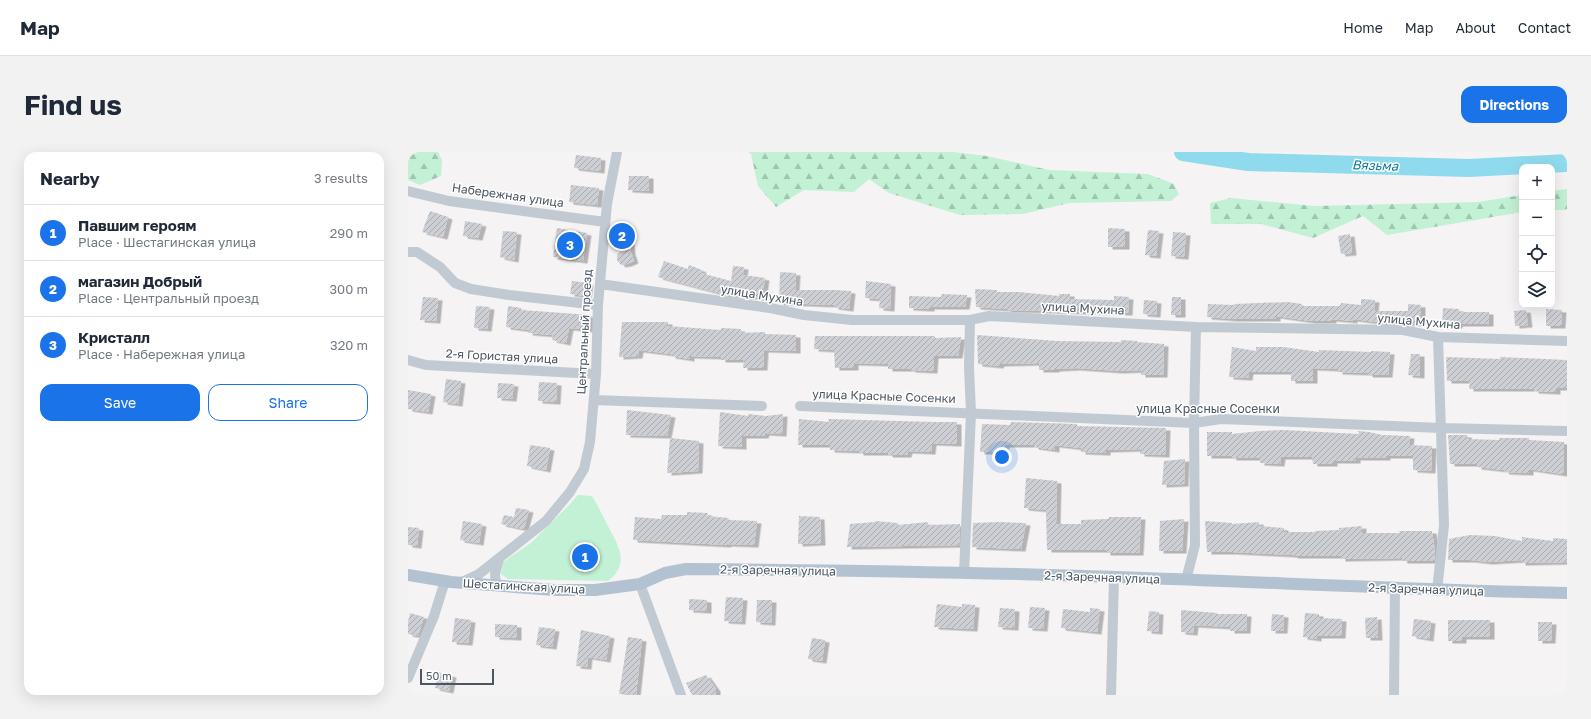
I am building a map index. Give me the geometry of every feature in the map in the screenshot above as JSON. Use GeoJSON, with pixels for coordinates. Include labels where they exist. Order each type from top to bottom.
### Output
{"type":"FeatureCollection","features":[{"type":"Feature","properties":{"kind":"main road","name":"2-я Заречная улица"},"geometry":{"type":"LineString","coordinates":[[640,584],[665,573],[686,569],[1114,577],[1437,591],[1567,593]]}},
{"type":"Feature","properties":{"kind":"main road","name":"Шестагинская улица"},"geometry":{"type":"LineString","coordinates":[[408,575],[446,581],[568,590],[595,590],[640,584]]}},
{"type":"Feature","properties":{"kind":"street","name":"Центральный проезд"},"geometry":{"type":"LineString","coordinates":[[462,582],[479,574],[546,521],[570,492],[584,469],[590,442],[594,400],[598,305],[605,222],[617,152]]}},
{"type":"Feature","properties":{"kind":"street","name":"Набережная улица"},"geometry":{"type":"LineString","coordinates":[[408,191],[449,201],[605,222]]}},
{"type":"Feature","properties":{"kind":"street"},"geometry":{"type":"LineString","coordinates":[[408,252],[417,252],[440,267],[455,283],[471,289],[509,295],[598,305]]}},
{"type":"Feature","properties":{"kind":"street","name":"улица Мухина"},"geometry":{"type":"LineString","coordinates":[[600,284],[770,308],[804,315],[852,320],[970,320],[989,316],[1196,327],[1403,330],[1438,337],[1567,341]]}},
{"type":"Feature","properties":{"kind":"street"},"geometry":{"type":"LineString","coordinates":[[964,573],[971,413],[969,367],[970,320]]}},
{"type":"Feature","properties":{"kind":"street"},"geometry":{"type":"LineString","coordinates":[[1186,580],[1195,546],[1194,423],[1196,327]]}},
{"type":"Feature","properties":{"kind":"street"},"geometry":{"type":"LineString","coordinates":[[1437,591],[1444,525],[1438,337]]}},
{"type":"Feature","properties":{"kind":"street","name":"2-я Гористая улица"},"geometry":{"type":"LineString","coordinates":[[408,360],[426,365],[596,374]]}},
{"type":"Feature","properties":{"kind":"street"},"geometry":{"type":"LineString","coordinates":[[594,400],[762,406]]}},
{"type":"Feature","properties":{"kind":"street","name":"улица Красные Сосенки"},"geometry":{"type":"LineString","coordinates":[[800,406],[1194,423],[1221,419],[1441,428],[1567,431]]}},
{"type":"Feature","properties":{"kind":"street"},"geometry":{"type":"LineString","coordinates":[[496,585],[495,574],[499,559]]}},
{"type":"Feature","properties":{"kind":"street"},"geometry":{"type":"LineString","coordinates":[[1111,695],[1114,577]]}},
{"type":"Feature","properties":{"kind":"street"},"geometry":{"type":"LineString","coordinates":[[408,678],[434,616],[446,581]]}},
{"type":"Feature","properties":{"kind":"street"},"geometry":{"type":"LineString","coordinates":[[640,584],[681,695]]}},
{"type":"Feature","properties":{"kind":"street"},"geometry":{"type":"LineString","coordinates":[[1394,695],[1395,589]]}},
{"type":"Feature","properties":{"kind":"green space"},"geometry":{"type":"Polygon","coordinates":[[[408,152],[438,152],[442,160],[441,176],[420,185],[408,180],[408,152]]]}},
{"type":"Feature","properties":{"kind":"green space"},"geometry":{"type":"Polygon","coordinates":[[[748,152],[953,152],[987,156],[1049,170],[1148,174],[1174,184],[1179,194],[1171,201],[1069,203],[1023,214],[960,215],[889,193],[869,179],[854,192],[804,190],[776,207],[758,186],[751,154],[748,152]]]}},
{"type":"Feature","properties":{"kind":"green space"},"geometry":{"type":"Polygon","coordinates":[[[1567,189],[1567,210],[1555,210],[1555,191],[1567,189]]]}},
{"type":"Feature","properties":{"kind":"green space"},"geometry":{"type":"Polygon","coordinates":[[[1519,195],[1519,213],[1387,235],[1363,216],[1313,238],[1261,224],[1211,224],[1210,203],[1231,198],[1314,206],[1478,202],[1519,195]]]}},
{"type":"Feature","properties":{"kind":"green space"},"geometry":{"type":"Polygon","coordinates":[[[578,495],[592,496],[616,541],[619,548],[621,562],[615,575],[608,581],[508,579],[501,574],[503,562],[531,543],[578,495]]]}},
{"type":"Feature","properties":{"kind":"building"},"geometry":{"type":"Polygon","coordinates":[[[576,155],[601,158],[600,171],[574,168],[576,155]]]}},
{"type":"Feature","properties":{"kind":"building"},"geometry":{"type":"Polygon","coordinates":[[[629,176],[649,176],[649,191],[628,190],[629,176]]]}},
{"type":"Feature","properties":{"kind":"building"},"geometry":{"type":"Polygon","coordinates":[[[571,185],[599,188],[597,205],[569,202],[571,185]]]}},
{"type":"Feature","properties":{"kind":"building"},"geometry":{"type":"Polygon","coordinates":[[[430,211],[448,217],[443,237],[422,232],[430,211]]]}},
{"type":"Feature","properties":{"kind":"building"},"geometry":{"type":"Polygon","coordinates":[[[465,221],[482,224],[478,238],[463,236],[465,221]]]}},
{"type":"Feature","properties":{"kind":"building"},"geometry":{"type":"Polygon","coordinates":[[[557,228],[587,233],[583,261],[553,257],[557,228]]]}},
{"type":"Feature","properties":{"kind":"building"},"geometry":{"type":"Polygon","coordinates":[[[1108,228],[1125,229],[1125,247],[1108,247],[1108,228]]]}},
{"type":"Feature","properties":{"kind":"building"},"geometry":{"type":"Polygon","coordinates":[[[615,229],[629,229],[631,252],[634,261],[621,265],[617,260],[617,255],[627,245],[614,244],[615,229]]]}},
{"type":"Feature","properties":{"kind":"building"},"geometry":{"type":"Polygon","coordinates":[[[1148,230],[1159,231],[1156,256],[1145,255],[1148,230]]]}},
{"type":"Feature","properties":{"kind":"building"},"geometry":{"type":"Polygon","coordinates":[[[503,231],[517,232],[514,260],[500,257],[503,231]]]}},
{"type":"Feature","properties":{"kind":"building"},"geometry":{"type":"Polygon","coordinates":[[[1173,232],[1186,233],[1184,257],[1171,256],[1173,232]]]}},
{"type":"Feature","properties":{"kind":"building"},"geometry":{"type":"Polygon","coordinates":[[[1350,234],[1352,253],[1341,254],[1338,236],[1350,234]]]}},
{"type":"Feature","properties":{"kind":"building"},"geometry":{"type":"Polygon","coordinates":[[[664,261],[688,269],[689,265],[702,270],[701,273],[731,281],[733,266],[744,267],[743,275],[765,278],[762,298],[726,295],[658,277],[664,261]]]}},
{"type":"Feature","properties":{"kind":"building"},"geometry":{"type":"Polygon","coordinates":[[[780,272],[796,273],[795,290],[851,291],[849,309],[834,307],[834,305],[779,303],[780,272]]]}},
{"type":"Feature","properties":{"kind":"building"},"geometry":{"type":"Polygon","coordinates":[[[572,281],[589,283],[587,296],[570,294],[572,281]]]}},
{"type":"Feature","properties":{"kind":"building"},"geometry":{"type":"Polygon","coordinates":[[[866,281],[891,284],[890,309],[879,308],[880,299],[865,298],[866,281]]]}},
{"type":"Feature","properties":{"kind":"building"},"geometry":{"type":"Polygon","coordinates":[[[975,289],[1059,296],[1059,294],[1070,294],[1070,299],[1114,300],[1114,296],[1129,297],[1128,313],[1007,310],[976,307],[975,289]]]}},
{"type":"Feature","properties":{"kind":"building"},"geometry":{"type":"Polygon","coordinates":[[[942,294],[967,295],[965,307],[930,307],[930,309],[909,308],[909,296],[941,297],[942,294]]]}},
{"type":"Feature","properties":{"kind":"building"},"geometry":{"type":"Polygon","coordinates":[[[423,297],[438,298],[436,321],[420,320],[423,297]]]}},
{"type":"Feature","properties":{"kind":"building"},"geometry":{"type":"Polygon","coordinates":[[[1172,297],[1181,297],[1181,315],[1171,315],[1172,297]]]}},
{"type":"Feature","properties":{"kind":"building"},"geometry":{"type":"Polygon","coordinates":[[[1361,299],[1375,300],[1374,311],[1408,311],[1408,304],[1421,305],[1421,324],[1385,323],[1353,319],[1353,321],[1332,319],[1332,321],[1311,321],[1276,316],[1276,319],[1233,319],[1207,317],[1208,304],[1234,305],[1288,302],[1302,304],[1302,306],[1340,306],[1341,303],[1361,305],[1361,299]]]}},
{"type":"Feature","properties":{"kind":"building"},"geometry":{"type":"Polygon","coordinates":[[[1144,300],[1157,301],[1156,315],[1143,314],[1144,300]]]}},
{"type":"Feature","properties":{"kind":"building"},"geometry":{"type":"Polygon","coordinates":[[[476,306],[490,307],[487,329],[474,328],[476,306]]]}},
{"type":"Feature","properties":{"kind":"building"},"geometry":{"type":"Polygon","coordinates":[[[508,306],[521,308],[521,310],[591,315],[591,330],[569,328],[566,343],[552,340],[553,335],[528,333],[529,330],[506,327],[508,306]]]}},
{"type":"Feature","properties":{"kind":"building"},"geometry":{"type":"Polygon","coordinates":[[[1443,308],[1459,309],[1459,312],[1489,312],[1489,324],[1458,324],[1458,326],[1442,325],[1443,308]]]}},
{"type":"Feature","properties":{"kind":"building"},"geometry":{"type":"Polygon","coordinates":[[[1546,309],[1562,310],[1561,326],[1546,326],[1546,309]]]}},
{"type":"Feature","properties":{"kind":"building"},"geometry":{"type":"Polygon","coordinates":[[[1526,310],[1528,325],[1515,326],[1514,311],[1526,310]]]}},
{"type":"Feature","properties":{"kind":"building"},"geometry":{"type":"Polygon","coordinates":[[[622,322],[668,322],[668,326],[721,330],[721,328],[741,329],[740,333],[765,332],[765,334],[796,335],[796,351],[764,350],[763,368],[743,368],[744,360],[721,360],[721,357],[690,356],[690,359],[671,356],[671,354],[639,350],[638,356],[619,357],[622,322]]]}},
{"type":"Feature","properties":{"kind":"building"},"geometry":{"type":"Polygon","coordinates":[[[977,335],[1057,341],[1121,342],[1121,340],[1164,344],[1163,375],[1141,375],[1141,370],[1119,371],[1076,368],[1039,370],[1039,363],[1000,364],[999,366],[978,364],[977,335]]]}},
{"type":"Feature","properties":{"kind":"building"},"geometry":{"type":"Polygon","coordinates":[[[815,336],[961,337],[958,356],[934,356],[933,371],[888,369],[888,364],[854,363],[854,368],[835,368],[834,350],[814,349],[815,336]]]}},
{"type":"Feature","properties":{"kind":"building"},"geometry":{"type":"Polygon","coordinates":[[[1232,347],[1256,351],[1256,347],[1283,347],[1319,352],[1319,350],[1390,352],[1388,375],[1368,375],[1368,373],[1338,372],[1338,369],[1313,368],[1313,381],[1291,381],[1291,372],[1249,372],[1248,378],[1229,377],[1232,347]]]}},
{"type":"Feature","properties":{"kind":"building"},"geometry":{"type":"Polygon","coordinates":[[[1411,354],[1420,354],[1420,376],[1408,375],[1411,354]]]}},
{"type":"Feature","properties":{"kind":"building"},"geometry":{"type":"Polygon","coordinates":[[[1446,357],[1500,359],[1500,357],[1567,360],[1567,388],[1556,388],[1556,392],[1534,391],[1534,389],[1469,389],[1470,381],[1447,381],[1446,357]]]}},
{"type":"Feature","properties":{"kind":"building"},"geometry":{"type":"Polygon","coordinates":[[[446,379],[461,381],[458,404],[443,402],[446,379]]]}},
{"type":"Feature","properties":{"kind":"building"},"geometry":{"type":"Polygon","coordinates":[[[539,382],[557,383],[556,402],[538,401],[539,382]]]}},
{"type":"Feature","properties":{"kind":"building"},"geometry":{"type":"Polygon","coordinates":[[[498,383],[514,384],[512,399],[497,398],[498,383]]]}},
{"type":"Feature","properties":{"kind":"building"},"geometry":{"type":"Polygon","coordinates":[[[408,390],[431,394],[428,412],[408,409],[408,390]]]}},
{"type":"Feature","properties":{"kind":"building"},"geometry":{"type":"Polygon","coordinates":[[[627,410],[671,415],[667,436],[626,435],[627,410]]]}},
{"type":"Feature","properties":{"kind":"building"},"geometry":{"type":"Polygon","coordinates":[[[720,412],[748,416],[748,414],[766,416],[783,414],[782,434],[765,433],[764,436],[742,436],[742,447],[718,446],[720,412]]]}},
{"type":"Feature","properties":{"kind":"building"},"geometry":{"type":"Polygon","coordinates":[[[799,419],[829,422],[828,419],[957,422],[957,444],[932,443],[931,452],[908,451],[907,455],[888,455],[888,453],[859,453],[859,451],[830,450],[830,445],[798,445],[799,419]]]}},
{"type":"Feature","properties":{"kind":"building"},"geometry":{"type":"Polygon","coordinates":[[[1011,422],[1077,424],[1077,426],[1166,428],[1165,455],[1140,454],[1140,449],[1106,450],[1106,453],[1081,452],[1081,448],[1055,445],[1055,450],[1034,447],[1034,445],[1005,445],[1005,452],[980,452],[982,424],[1010,425],[1011,422]]]}},
{"type":"Feature","properties":{"kind":"building"},"geometry":{"type":"Polygon","coordinates":[[[1284,430],[1359,434],[1358,431],[1382,435],[1410,436],[1409,445],[1432,446],[1431,471],[1413,470],[1413,456],[1356,458],[1356,461],[1333,461],[1333,464],[1313,464],[1312,457],[1281,457],[1280,464],[1260,463],[1260,458],[1207,456],[1207,432],[1232,432],[1232,434],[1284,430]]]}},
{"type":"Feature","properties":{"kind":"building"},"geometry":{"type":"Polygon","coordinates":[[[1448,435],[1467,435],[1468,439],[1500,440],[1499,438],[1529,438],[1529,440],[1564,442],[1563,474],[1529,469],[1529,473],[1505,472],[1504,470],[1477,467],[1477,464],[1450,464],[1448,435]]]}},
{"type":"Feature","properties":{"kind":"building"},"geometry":{"type":"Polygon","coordinates":[[[670,438],[699,441],[698,471],[667,473],[670,438]]]}},
{"type":"Feature","properties":{"kind":"building"},"geometry":{"type":"Polygon","coordinates":[[[530,445],[550,448],[546,470],[527,466],[530,445]]]}},
{"type":"Feature","properties":{"kind":"building"},"geometry":{"type":"Polygon","coordinates":[[[1185,459],[1184,484],[1162,485],[1164,461],[1185,459]]]}},
{"type":"Feature","properties":{"kind":"building"},"geometry":{"type":"Polygon","coordinates":[[[1026,478],[1057,481],[1056,524],[1081,524],[1081,520],[1108,519],[1109,517],[1141,517],[1139,553],[1106,553],[1106,550],[1047,550],[1046,510],[1024,508],[1026,478]]]}},
{"type":"Feature","properties":{"kind":"building"},"geometry":{"type":"Polygon","coordinates":[[[516,508],[529,510],[524,529],[501,524],[504,515],[514,517],[516,508]]]}},
{"type":"Feature","properties":{"kind":"building"},"geometry":{"type":"Polygon","coordinates":[[[687,512],[708,513],[707,516],[729,518],[728,520],[757,521],[754,545],[633,540],[635,517],[661,519],[662,515],[687,515],[687,512]]]}},
{"type":"Feature","properties":{"kind":"building"},"geometry":{"type":"Polygon","coordinates":[[[799,516],[820,517],[821,543],[798,544],[799,516]]]}},
{"type":"Feature","properties":{"kind":"building"},"geometry":{"type":"Polygon","coordinates":[[[1184,519],[1182,551],[1159,551],[1160,521],[1184,519]]]}},
{"type":"Feature","properties":{"kind":"building"},"geometry":{"type":"Polygon","coordinates":[[[463,521],[482,524],[479,543],[460,540],[463,521]]]}},
{"type":"Feature","properties":{"kind":"building"},"geometry":{"type":"Polygon","coordinates":[[[875,521],[898,523],[898,525],[928,522],[928,525],[960,524],[959,545],[847,547],[850,524],[875,521]]]}},
{"type":"Feature","properties":{"kind":"building"},"geometry":{"type":"Polygon","coordinates":[[[1205,521],[1232,524],[1259,522],[1259,526],[1284,528],[1284,532],[1315,532],[1362,526],[1362,533],[1432,531],[1435,552],[1434,561],[1403,561],[1402,558],[1341,559],[1341,556],[1293,556],[1233,552],[1207,552],[1205,521]]]}},
{"type":"Feature","properties":{"kind":"building"},"geometry":{"type":"Polygon","coordinates":[[[973,523],[1026,523],[1021,549],[972,547],[973,523]]]}},
{"type":"Feature","properties":{"kind":"building"},"geometry":{"type":"Polygon","coordinates":[[[408,527],[419,528],[417,546],[408,545],[408,527]]]}},
{"type":"Feature","properties":{"kind":"building"},"geometry":{"type":"Polygon","coordinates":[[[1470,535],[1495,536],[1522,541],[1522,537],[1553,541],[1553,538],[1567,539],[1567,562],[1521,563],[1521,560],[1488,562],[1448,560],[1449,539],[1470,535]]]}},
{"type":"Feature","properties":{"kind":"building"},"geometry":{"type":"Polygon","coordinates":[[[726,597],[743,598],[741,622],[724,621],[726,597]]]}},
{"type":"Feature","properties":{"kind":"building"},"geometry":{"type":"Polygon","coordinates":[[[689,599],[707,600],[707,611],[689,610],[689,599]]]}},
{"type":"Feature","properties":{"kind":"building"},"geometry":{"type":"Polygon","coordinates":[[[757,600],[772,600],[771,623],[756,622],[757,600]]]}},
{"type":"Feature","properties":{"kind":"building"},"geometry":{"type":"Polygon","coordinates":[[[937,604],[962,607],[962,604],[975,605],[973,629],[934,627],[937,604]]]}},
{"type":"Feature","properties":{"kind":"building"},"geometry":{"type":"Polygon","coordinates":[[[1030,607],[1045,608],[1043,629],[1028,628],[1030,607]]]}},
{"type":"Feature","properties":{"kind":"building"},"geometry":{"type":"Polygon","coordinates":[[[1000,608],[1015,609],[1014,628],[998,627],[1000,608]]]}},
{"type":"Feature","properties":{"kind":"building"},"geometry":{"type":"Polygon","coordinates":[[[1090,608],[1100,609],[1097,632],[1061,628],[1063,609],[1090,612],[1090,608]]]}},
{"type":"Feature","properties":{"kind":"building"},"geometry":{"type":"Polygon","coordinates":[[[1181,610],[1217,614],[1247,614],[1246,631],[1230,631],[1230,627],[1194,625],[1193,633],[1181,632],[1181,610]]]}},
{"type":"Feature","properties":{"kind":"building"},"geometry":{"type":"Polygon","coordinates":[[[1149,611],[1159,612],[1158,632],[1147,631],[1149,611]]]}},
{"type":"Feature","properties":{"kind":"building"},"geometry":{"type":"Polygon","coordinates":[[[410,613],[424,617],[418,636],[408,634],[410,613]]]}},
{"type":"Feature","properties":{"kind":"building"},"geometry":{"type":"Polygon","coordinates":[[[1305,613],[1319,614],[1319,618],[1342,619],[1341,636],[1317,636],[1317,639],[1303,637],[1305,613]]]}},
{"type":"Feature","properties":{"kind":"building"},"geometry":{"type":"Polygon","coordinates":[[[1272,614],[1284,615],[1283,631],[1271,631],[1272,614]]]}},
{"type":"Feature","properties":{"kind":"building"},"geometry":{"type":"Polygon","coordinates":[[[1377,617],[1378,638],[1366,638],[1365,618],[1377,617]]]}},
{"type":"Feature","properties":{"kind":"building"},"geometry":{"type":"Polygon","coordinates":[[[455,618],[471,620],[468,643],[452,642],[455,618]]]}},
{"type":"Feature","properties":{"kind":"building"},"geometry":{"type":"Polygon","coordinates":[[[1414,619],[1431,621],[1429,639],[1412,636],[1414,619]]]}},
{"type":"Feature","properties":{"kind":"building"},"geometry":{"type":"Polygon","coordinates":[[[1448,620],[1490,620],[1490,637],[1462,637],[1462,641],[1448,641],[1448,620]]]}},
{"type":"Feature","properties":{"kind":"building"},"geometry":{"type":"Polygon","coordinates":[[[1538,622],[1552,622],[1551,641],[1538,641],[1538,622]]]}},
{"type":"Feature","properties":{"kind":"building"},"geometry":{"type":"Polygon","coordinates":[[[495,624],[517,625],[517,638],[495,637],[495,624]]]}},
{"type":"Feature","properties":{"kind":"building"},"geometry":{"type":"Polygon","coordinates":[[[539,627],[555,629],[552,647],[536,645],[539,627]]]}},
{"type":"Feature","properties":{"kind":"building"},"geometry":{"type":"Polygon","coordinates":[[[581,630],[610,636],[606,660],[588,657],[587,667],[576,666],[581,630]]]}},
{"type":"Feature","properties":{"kind":"building"},"geometry":{"type":"Polygon","coordinates":[[[628,637],[642,639],[636,695],[619,694],[628,637]]]}},
{"type":"Feature","properties":{"kind":"building"},"geometry":{"type":"Polygon","coordinates":[[[812,638],[825,640],[822,661],[808,659],[812,638]]]}},
{"type":"Feature","properties":{"kind":"building"},"geometry":{"type":"Polygon","coordinates":[[[438,672],[452,675],[449,691],[435,688],[438,672]]]}},
{"type":"Feature","properties":{"kind":"building"},"geometry":{"type":"Polygon","coordinates":[[[706,675],[716,689],[716,695],[692,695],[686,683],[706,675]]]}},
{"type":"Feature","properties":{"kind":"waterway","name":"Вязьма"},"geometry":{"type":"LineString","coordinates":[[1183,152],[1248,162],[1469,168],[1567,163]]}},
{"type":"Feature","properties":{"kind":"place","name":"магазин Добрый"},"geometry":{"type":"Point","coordinates":[622,236]}},
{"type":"Feature","properties":{"kind":"place","name":"Кристалл"},"geometry":{"type":"Point","coordinates":[570,245]}},
{"type":"Feature","properties":{"kind":"place","name":"Павшим героям"},"geometry":{"type":"Point","coordinates":[585,557]}}]}
